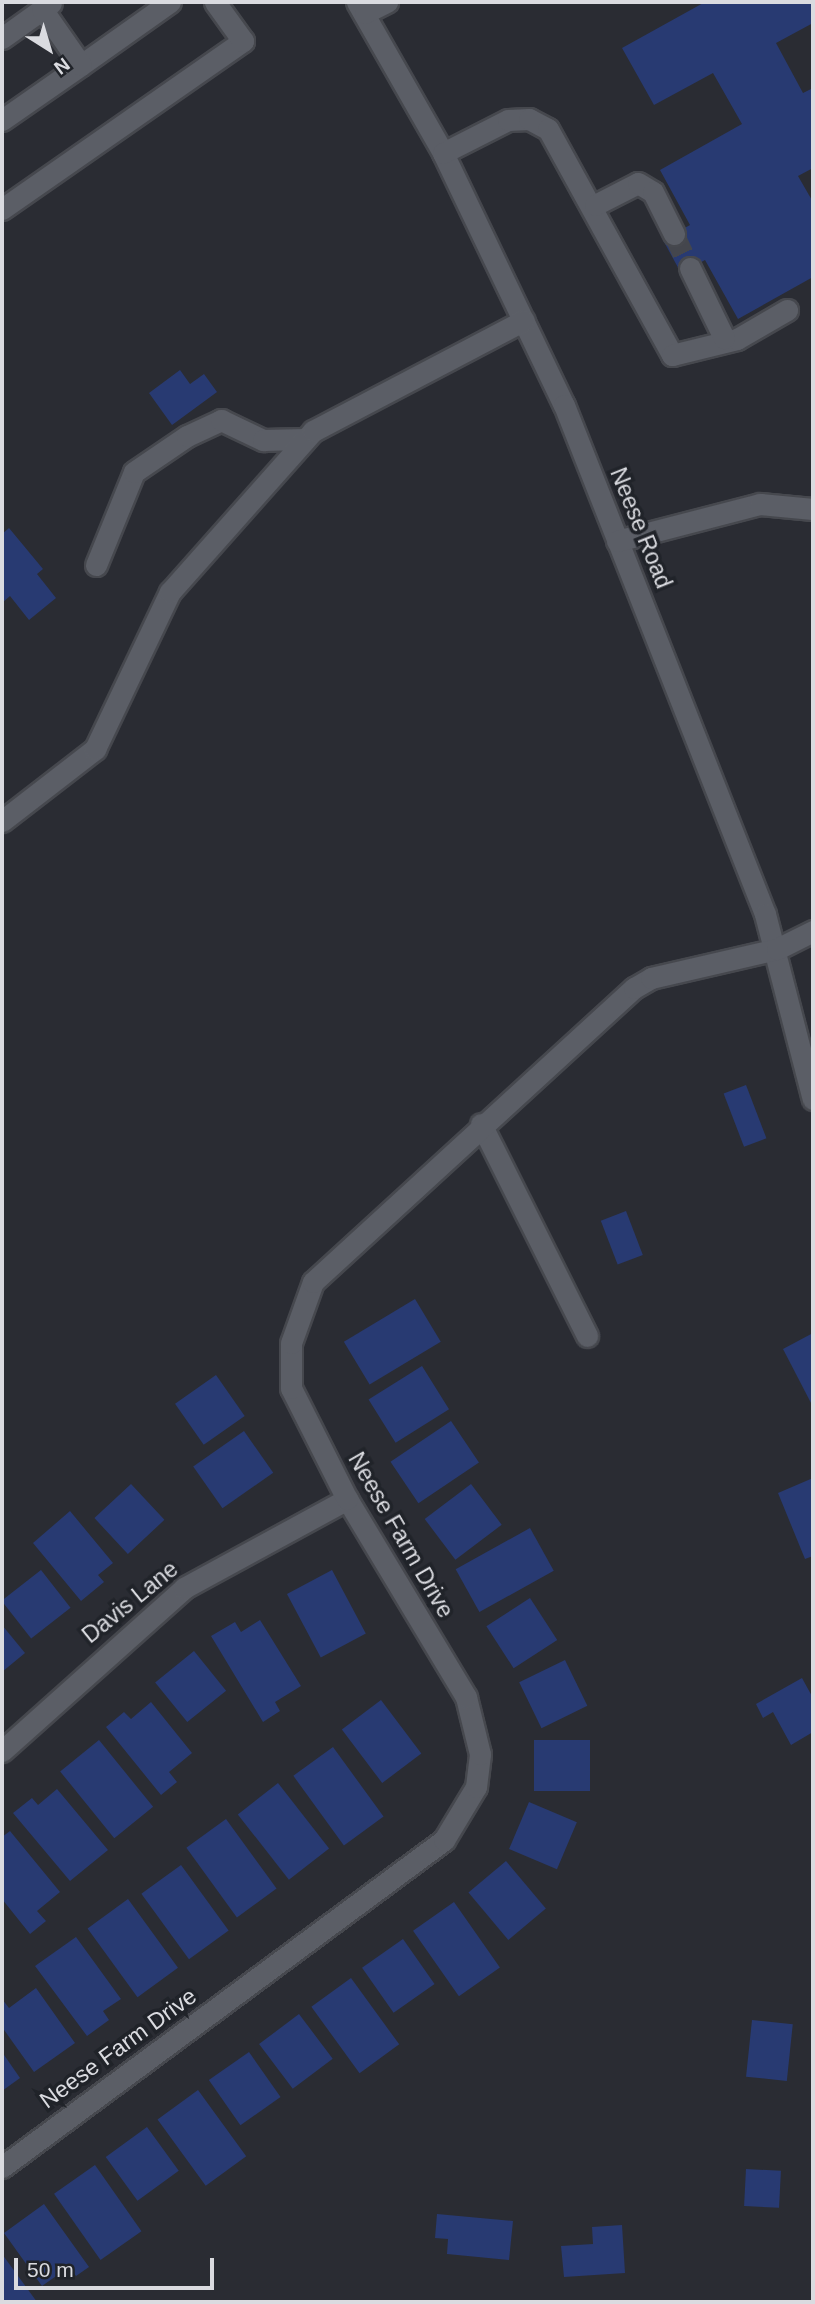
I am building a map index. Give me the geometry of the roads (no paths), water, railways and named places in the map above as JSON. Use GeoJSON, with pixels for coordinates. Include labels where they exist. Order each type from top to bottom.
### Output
{"type":"FeatureCollection","features":[{"type":"Feature","properties":{"kind":"street"},"geometry":{"type":"LineString","coordinates":[[2,120],[170,2]]}},
{"type":"Feature","properties":{"kind":"street"},"geometry":{"type":"LineString","coordinates":[[2,209],[243,41],[215,2]]}},
{"type":"Feature","properties":{"kind":"street"},"geometry":{"type":"LineString","coordinates":[[361,7],[387,2]]}},
{"type":"Feature","properties":{"kind":"street"},"geometry":{"type":"LineString","coordinates":[[4,33],[48,6],[80,65]]}},
{"type":"Feature","properties":{"kind":"street","name":"Neese Road"},"geometry":{"type":"LineString","coordinates":[[361,7],[443,153],[524,320],[617,541],[778,948],[813,1099]]}},
{"type":"Feature","properties":{"kind":"street"},"geometry":{"type":"LineString","coordinates":[[443,153],[508,120],[529,119],[548,129],[566,151],[671,355],[724,338],[737,339],[787,310]]}},
{"type":"Feature","properties":{"kind":"street"},"geometry":{"type":"LineString","coordinates":[[595,205],[638,183],[653,192],[674,234]]}},
{"type":"Feature","properties":{"kind":"street"},"geometry":{"type":"LineString","coordinates":[[690,268],[724,338]]}},
{"type":"Feature","properties":{"kind":"street"},"geometry":{"type":"LineString","coordinates":[[2,821],[94,749],[170,592],[305,439],[524,320]]}},
{"type":"Feature","properties":{"kind":"street"},"geometry":{"type":"LineString","coordinates":[[96,565],[134,472],[187,436],[221,420],[262,440],[305,439]]}},
{"type":"Feature","properties":{"kind":"street"},"geometry":{"type":"LineString","coordinates":[[617,541],[760,504],[813,509]]}},
{"type":"Feature","properties":{"kind":"street","name":"Neese Farm Drive"},"geometry":{"type":"LineString","coordinates":[[2,2167],[444,1840],[463,1817],[480,1754],[477,1722],[347,1499],[291,1388],[297,1315],[313,1282],[481,1124],[652,978],[778,948],[813,931]]}},
{"type":"Feature","properties":{"kind":"street"},"geometry":{"type":"LineString","coordinates":[[481,1124],[587,1336]]}},
{"type":"Feature","properties":{"kind":"street","name":"Davis Lane"},"geometry":{"type":"LineString","coordinates":[[2,1751],[184,1588],[347,1499]]}},
{"type":"Feature","properties":{"kind":"tunnel"},"geometry":{"type":"LineString","coordinates":[[674,234],[690,268]]}}]}
